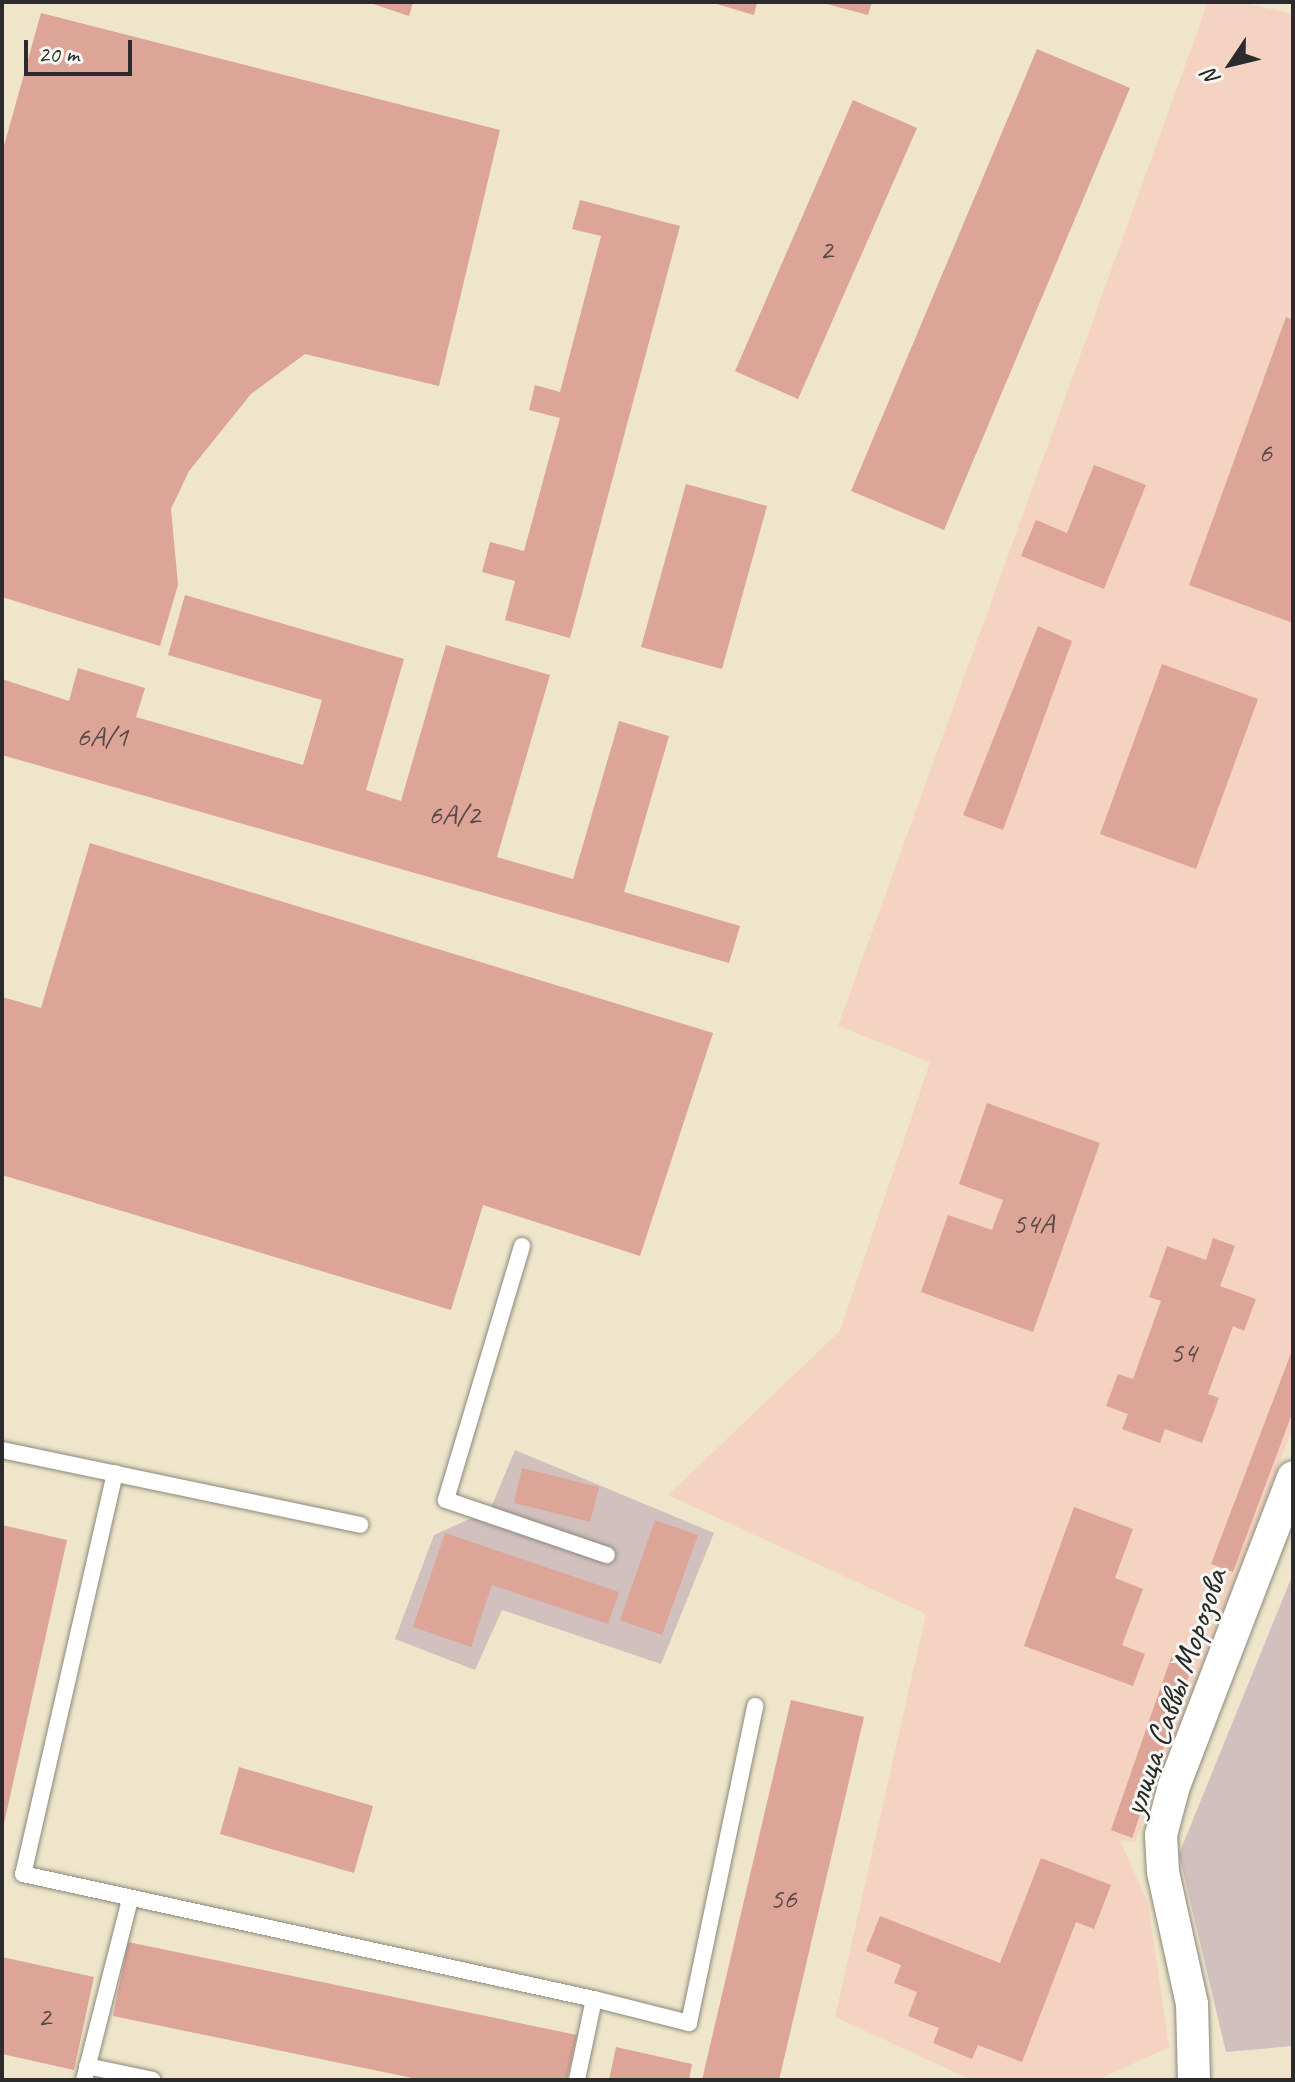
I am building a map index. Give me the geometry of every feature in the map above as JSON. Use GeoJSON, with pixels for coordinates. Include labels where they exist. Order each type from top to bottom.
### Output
{"type":"FeatureCollection","features":[{"type":"Feature","properties":{"kind":"street","name":"улица Саввы Морозова"},"geometry":{"type":"LineString","coordinates":[[1194,2080],[1193,2015],[1163,1872],[1161,1835],[1174,1786],[1293,1477]]}},
{"type":"Feature","properties":{"kind":"lane"},"geometry":{"type":"LineString","coordinates":[[522,1246],[446,1500],[607,1555]]}},
{"type":"Feature","properties":{"kind":"lane"},"geometry":{"type":"LineString","coordinates":[[2,1450],[360,1525]]}},
{"type":"Feature","properties":{"kind":"lane"},"geometry":{"type":"LineString","coordinates":[[115,1473],[23,1874],[130,1900],[594,1999],[689,2023],[755,1706]]}},
{"type":"Feature","properties":{"kind":"lane"},"geometry":{"type":"LineString","coordinates":[[130,1900],[85,2073],[153,2080]]}},
{"type":"Feature","properties":{"kind":"lane"},"geometry":{"type":"LineString","coordinates":[[577,2080],[594,1999]]}},
{"type":"Feature","properties":{"kind":"shaded area"},"geometry":{"type":"Polygon","coordinates":[[[1208,2],[1240,2],[1293,14],[1293,1427],[1135,1842],[1120,1840],[1148,1903],[1169,2047],[1097,2080],[972,2080],[835,2017],[926,1614],[668,1495],[840,1331],[930,1062],[838,1026],[1208,2]]]}},
{"type":"Feature","properties":{"kind":"shaded area"},"geometry":{"type":"Polygon","coordinates":[[[515,1450],[714,1533],[661,1664],[502,1610],[475,1670],[395,1639],[434,1535],[490,1510],[515,1450]]]}},
{"type":"Feature","properties":{"kind":"shaded area"},"geometry":{"type":"Polygon","coordinates":[[[1293,1574],[1293,2046],[1226,2052],[1179,1854],[1293,1574]]]}},
{"type":"Feature","properties":{"kind":"building"},"geometry":{"type":"Polygon","coordinates":[[[367,2],[413,2],[409,16],[367,2]]]}},
{"type":"Feature","properties":{"kind":"building"},"geometry":{"type":"Polygon","coordinates":[[[710,2],[757,2],[754,15],[710,2]]]}},
{"type":"Feature","properties":{"kind":"building"},"geometry":{"type":"Polygon","coordinates":[[[819,2],[872,2],[868,15],[819,2]]]}},
{"type":"Feature","properties":{"kind":"building"},"geometry":{"type":"Polygon","coordinates":[[[41,13],[500,130],[439,386],[305,354],[251,394],[189,471],[171,509],[178,585],[160,646],[2,597],[2,153],[41,13]]]}},
{"type":"Feature","properties":{"kind":"building"},"geometry":{"type":"Polygon","coordinates":[[[1037,49],[1130,88],[944,530],[851,491],[1037,49]]]}},
{"type":"Feature","properties":{"kind":"building"},"geometry":{"type":"Polygon","coordinates":[[[853,100],[917,128],[798,399],[735,371],[853,100]]]}},
{"type":"Feature","properties":{"kind":"building"},"geometry":{"type":"Polygon","coordinates":[[[580,200],[680,226],[570,638],[505,620],[515,581],[482,572],[490,542],[524,551],[560,418],[529,410],[535,385],[560,392],[601,236],[572,229],[580,200]]]}},
{"type":"Feature","properties":{"kind":"building"},"geometry":{"type":"Polygon","coordinates":[[[1286,317],[1293,320],[1293,623],[1189,585],[1286,317]]]}},
{"type":"Feature","properties":{"kind":"building"},"geometry":{"type":"Polygon","coordinates":[[[1094,465],[1146,485],[1104,589],[1021,556],[1036,520],[1067,533],[1094,465]]]}},
{"type":"Feature","properties":{"kind":"building"},"geometry":{"type":"Polygon","coordinates":[[[686,484],[767,506],[722,669],[641,647],[686,484]]]}},
{"type":"Feature","properties":{"kind":"building"},"geometry":{"type":"Polygon","coordinates":[[[185,595],[404,659],[366,790],[401,801],[446,645],[550,675],[497,857],[573,879],[619,721],[669,736],[624,892],[740,926],[729,963],[2,755],[2,679],[69,701],[78,668],[145,688],[136,717],[303,765],[322,700],[168,655],[185,595]]]}},
{"type":"Feature","properties":{"kind":"building"},"geometry":{"type":"Polygon","coordinates":[[[1038,626],[1072,641],[1003,830],[963,815],[1038,626]]]}},
{"type":"Feature","properties":{"kind":"building"},"geometry":{"type":"Polygon","coordinates":[[[1162,664],[1258,699],[1196,869],[1100,834],[1162,664]]]}},
{"type":"Feature","properties":{"kind":"building"},"geometry":{"type":"Polygon","coordinates":[[[90,843],[713,1033],[640,1256],[483,1205],[451,1310],[2,1175],[2,997],[41,1008],[90,843]]]}},
{"type":"Feature","properties":{"kind":"building"},"geometry":{"type":"Polygon","coordinates":[[[987,1103],[1100,1143],[1033,1332],[921,1292],[948,1215],[992,1230],[1003,1200],[959,1184],[987,1103]]]}},
{"type":"Feature","properties":{"kind":"building"},"geometry":{"type":"Polygon","coordinates":[[[1213,1238],[1235,1246],[1220,1286],[1256,1299],[1244,1331],[1233,1326],[1208,1394],[1219,1398],[1202,1443],[1165,1429],[1160,1443],[1122,1429],[1128,1414],[1106,1406],[1118,1374],[1133,1379],[1161,1301],[1149,1297],[1167,1246],[1206,1260],[1213,1238]]]}},
{"type":"Feature","properties":{"kind":"building"},"geometry":{"type":"Polygon","coordinates":[[[1293,1348],[1293,1411],[1233,1572],[1211,1564],[1293,1348]]]}},
{"type":"Feature","properties":{"kind":"building"},"geometry":{"type":"Polygon","coordinates":[[[522,1468],[599,1487],[590,1522],[514,1503],[522,1468]]]}},
{"type":"Feature","properties":{"kind":"building"},"geometry":{"type":"Polygon","coordinates":[[[1074,1507],[1133,1529],[1115,1578],[1143,1589],[1122,1645],[1145,1654],[1133,1686],[1024,1646],[1074,1507]]]}},
{"type":"Feature","properties":{"kind":"building"},"geometry":{"type":"Polygon","coordinates":[[[655,1520],[698,1535],[662,1635],[620,1620],[655,1520]]]}},
{"type":"Feature","properties":{"kind":"building"},"geometry":{"type":"Polygon","coordinates":[[[2,1525],[67,1540],[3,1828],[2,1828],[2,1525]]]}},
{"type":"Feature","properties":{"kind":"building"},"geometry":{"type":"Polygon","coordinates":[[[445,1533],[619,1592],[608,1624],[492,1585],[471,1647],[413,1627],[445,1533]]]}},
{"type":"Feature","properties":{"kind":"building"},"geometry":{"type":"Polygon","coordinates":[[[1173,1652],[1195,1659],[1132,1838],[1111,1830],[1173,1652]]]}},
{"type":"Feature","properties":{"kind":"building"},"geometry":{"type":"Polygon","coordinates":[[[791,1700],[864,1717],[779,2080],[702,2080],[791,1700]]]}},
{"type":"Feature","properties":{"kind":"building"},"geometry":{"type":"Polygon","coordinates":[[[239,1767],[373,1806],[354,1873],[220,1834],[239,1767]]]}},
{"type":"Feature","properties":{"kind":"building"},"geometry":{"type":"Polygon","coordinates":[[[1041,1858],[1111,1885],[1094,1929],[1076,1922],[1022,2062],[978,2045],[972,2059],[933,2043],[939,2028],[908,2016],[917,1992],[894,1983],[901,1965],[866,1951],[880,1916],[1000,1963],[1041,1858]]]}},
{"type":"Feature","properties":{"kind":"building"},"geometry":{"type":"Polygon","coordinates":[[[128,1942],[577,2035],[567,2080],[422,2080],[113,2016],[128,1942]]]}},
{"type":"Feature","properties":{"kind":"building"},"geometry":{"type":"Polygon","coordinates":[[[2,1957],[94,1977],[74,2070],[2,2054],[2,1957]]]}},
{"type":"Feature","properties":{"kind":"building"},"geometry":{"type":"Polygon","coordinates":[[[616,2047],[692,2064],[689,2080],[609,2080],[616,2047]]]}}]}
